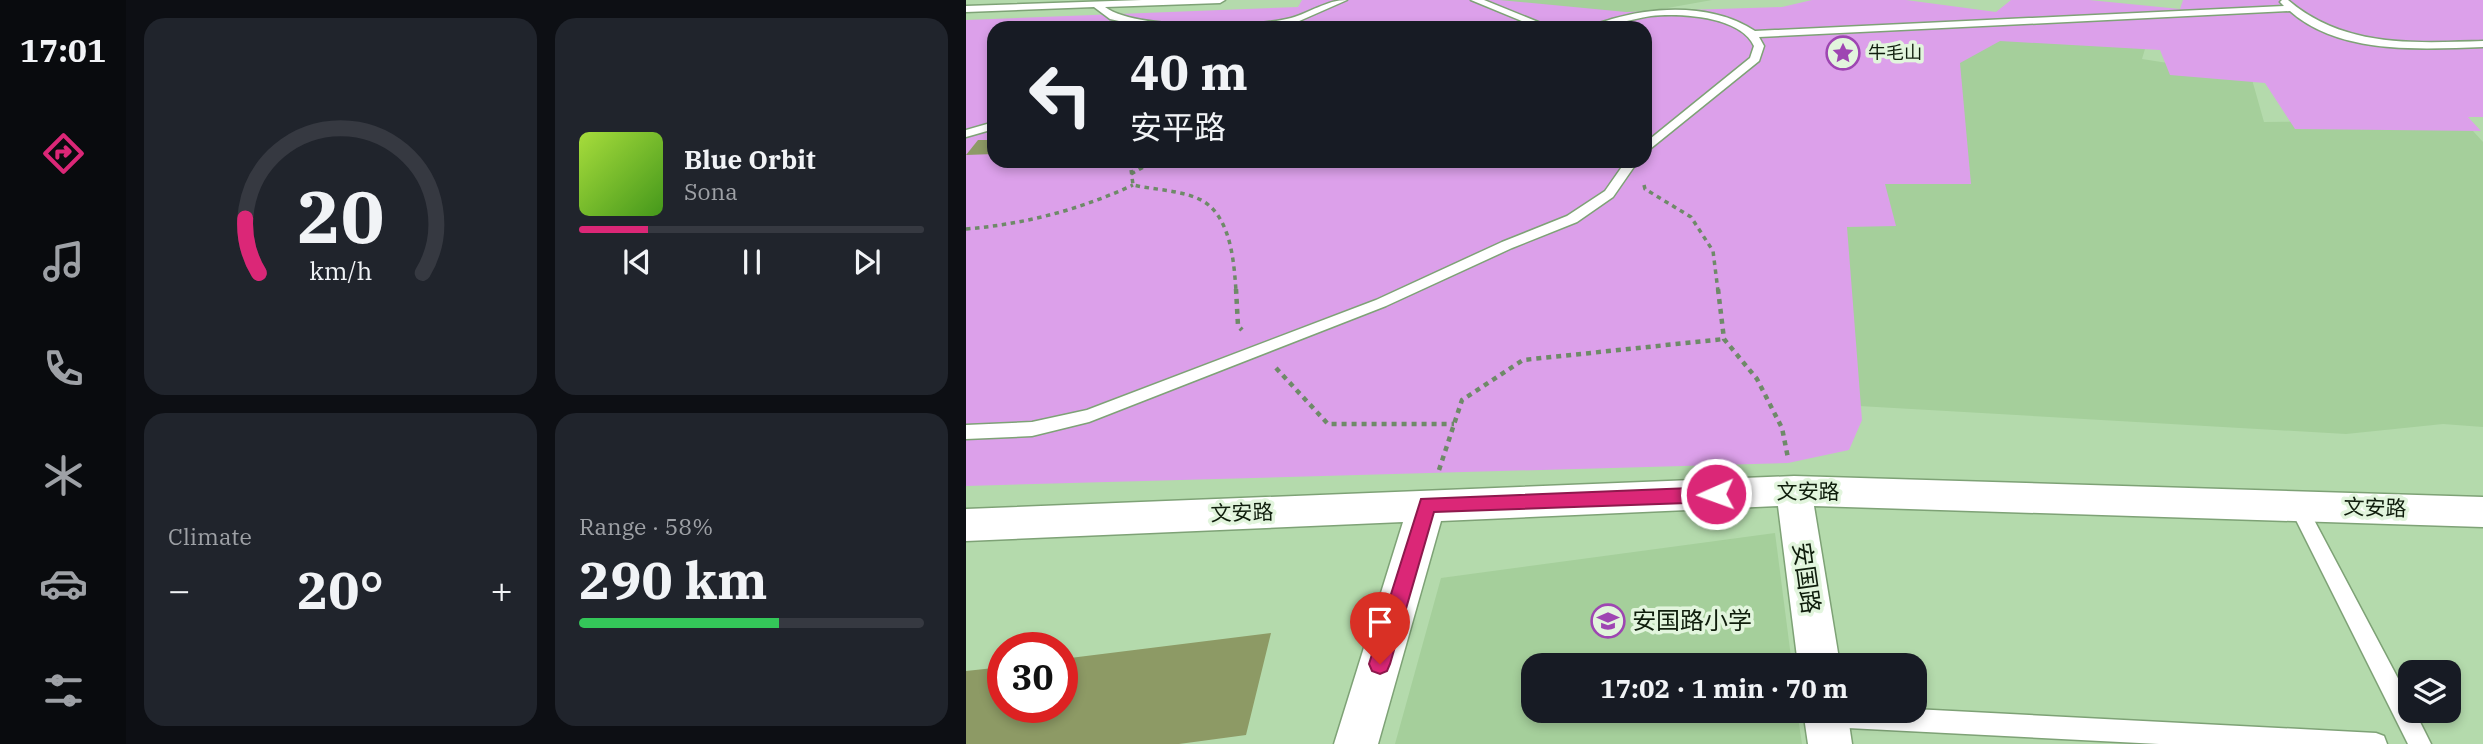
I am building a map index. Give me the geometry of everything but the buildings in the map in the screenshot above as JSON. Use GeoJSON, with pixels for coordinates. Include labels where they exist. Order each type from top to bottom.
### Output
{"type":"FeatureCollection","features":[{"type":"Feature","properties":{"kind":"street","name":"文安路"},"geometry":{"type":"LineString","coordinates":[[966,525],[1794,491],[2483,512]]}},
{"type":"Feature","properties":{"kind":"street","name":"安国路"},"geometry":{"type":"LineString","coordinates":[[1794,491],[1817,653]]}},
{"type":"Feature","properties":{"kind":"street"},"geometry":{"type":"LineString","coordinates":[[1356,744],[1427,505]]}},
{"type":"Feature","properties":{"kind":"lane"},"geometry":{"type":"LineString","coordinates":[[966,9],[1220,0]]}},
{"type":"Feature","properties":{"kind":"lane"},"geometry":{"type":"LineString","coordinates":[[1291,21],[1342,0]]}},
{"type":"Feature","properties":{"kind":"lane"},"geometry":{"type":"LineString","coordinates":[[1476,0],[1530,21]]}},
{"type":"Feature","properties":{"kind":"lane"},"geometry":{"type":"LineString","coordinates":[[1095,4],[1114,18],[1129,21]]}},
{"type":"Feature","properties":{"kind":"lane"},"geometry":{"type":"LineString","coordinates":[[1617,21],[1642,14],[1684,13],[1723,20],[1753,34],[2286,4],[2327,30],[2366,40],[2483,44]]}},
{"type":"Feature","properties":{"kind":"lane"},"geometry":{"type":"LineString","coordinates":[[1652,143],[1755,60],[1759,46],[1753,34]]}},
{"type":"Feature","properties":{"kind":"lane"},"geometry":{"type":"LineString","coordinates":[[966,134],[987,127]]}},
{"type":"Feature","properties":{"kind":"lane"},"geometry":{"type":"LineString","coordinates":[[966,432],[1032,429],[1089,416],[1381,303],[1507,245],[1572,219],[1609,194],[1627,168]]}},
{"type":"Feature","properties":{"kind":"lane"},"geometry":{"type":"LineString","coordinates":[[2298,506],[2420,744]]}},
{"type":"Feature","properties":{"kind":"lane"},"geometry":{"type":"LineString","coordinates":[[1827,723],[2376,744]]}},
{"type":"Feature","properties":{"kind":"path"},"geometry":{"type":"LineString","coordinates":[[1131,174],[1142,168]]}},
{"type":"Feature","properties":{"kind":"path"},"geometry":{"type":"LineString","coordinates":[[1642,180],[1645,189],[1691,217],[1713,251],[1724,338],[1757,379],[1782,428],[1794,491]]}},
{"type":"Feature","properties":{"kind":"path"},"geometry":{"type":"LineString","coordinates":[[966,229],[1013,225],[1093,204],[1133,185]]}},
{"type":"Feature","properties":{"kind":"path"},"geometry":{"type":"LineString","coordinates":[[1427,505],[1462,400],[1523,360],[1724,338]]}},
{"type":"Feature","properties":{"kind":"shaded area"},"geometry":{"type":"Polygon","coordinates":[[[1302,0],[1499,0],[1626,12],[1782,7],[1812,0],[1906,0],[1996,12],[2011,0],[2089,0],[2180,9],[2183,0],[2483,0],[2483,117],[2468,117],[2481,131],[2295,129],[2265,83],[2170,75],[2160,50],[2000,41],[1960,63],[1971,184],[1885,184],[1896,226],[1847,227],[1862,420],[1849,450],[1788,463],[966,486],[966,20],[1298,7],[1302,0]]]}},
{"type":"Feature","properties":{"kind":"shaded area"},"geometry":{"type":"Polygon","coordinates":[[[1712,0],[1634,14],[1499,2],[1712,0]]]}},
{"type":"Feature","properties":{"kind":"shaded area"},"geometry":{"type":"Polygon","coordinates":[[[2150,32],[2142,59],[2251,76],[2264,122],[2463,120],[2483,142],[2483,427],[2443,424],[2346,434],[1824,404],[1808,210],[1933,37],[2150,32]]]}},
{"type":"Feature","properties":{"kind":"shaded area","name":"安国路小学"},"geometry":{"type":"Polygon","coordinates":[[[1775,533],[1790,653],[1521,653],[1521,723],[1799,723],[1802,744],[1395,744],[1441,578],[1775,533]]]}},
{"type":"Feature","properties":{"kind":"place","name":"牛毛山"},"geometry":{"type":"Point","coordinates":[1843,53]}},
{"type":"Feature","properties":{"kind":"place","name":"安国路小学"},"geometry":{"type":"Point","coordinates":[1608,621]}},
{"type":"Feature","properties":{"kind":"route"},"geometry":{"type":"LineString","coordinates":[[1380,664],[1427,505],[1716,494]]}}]}
